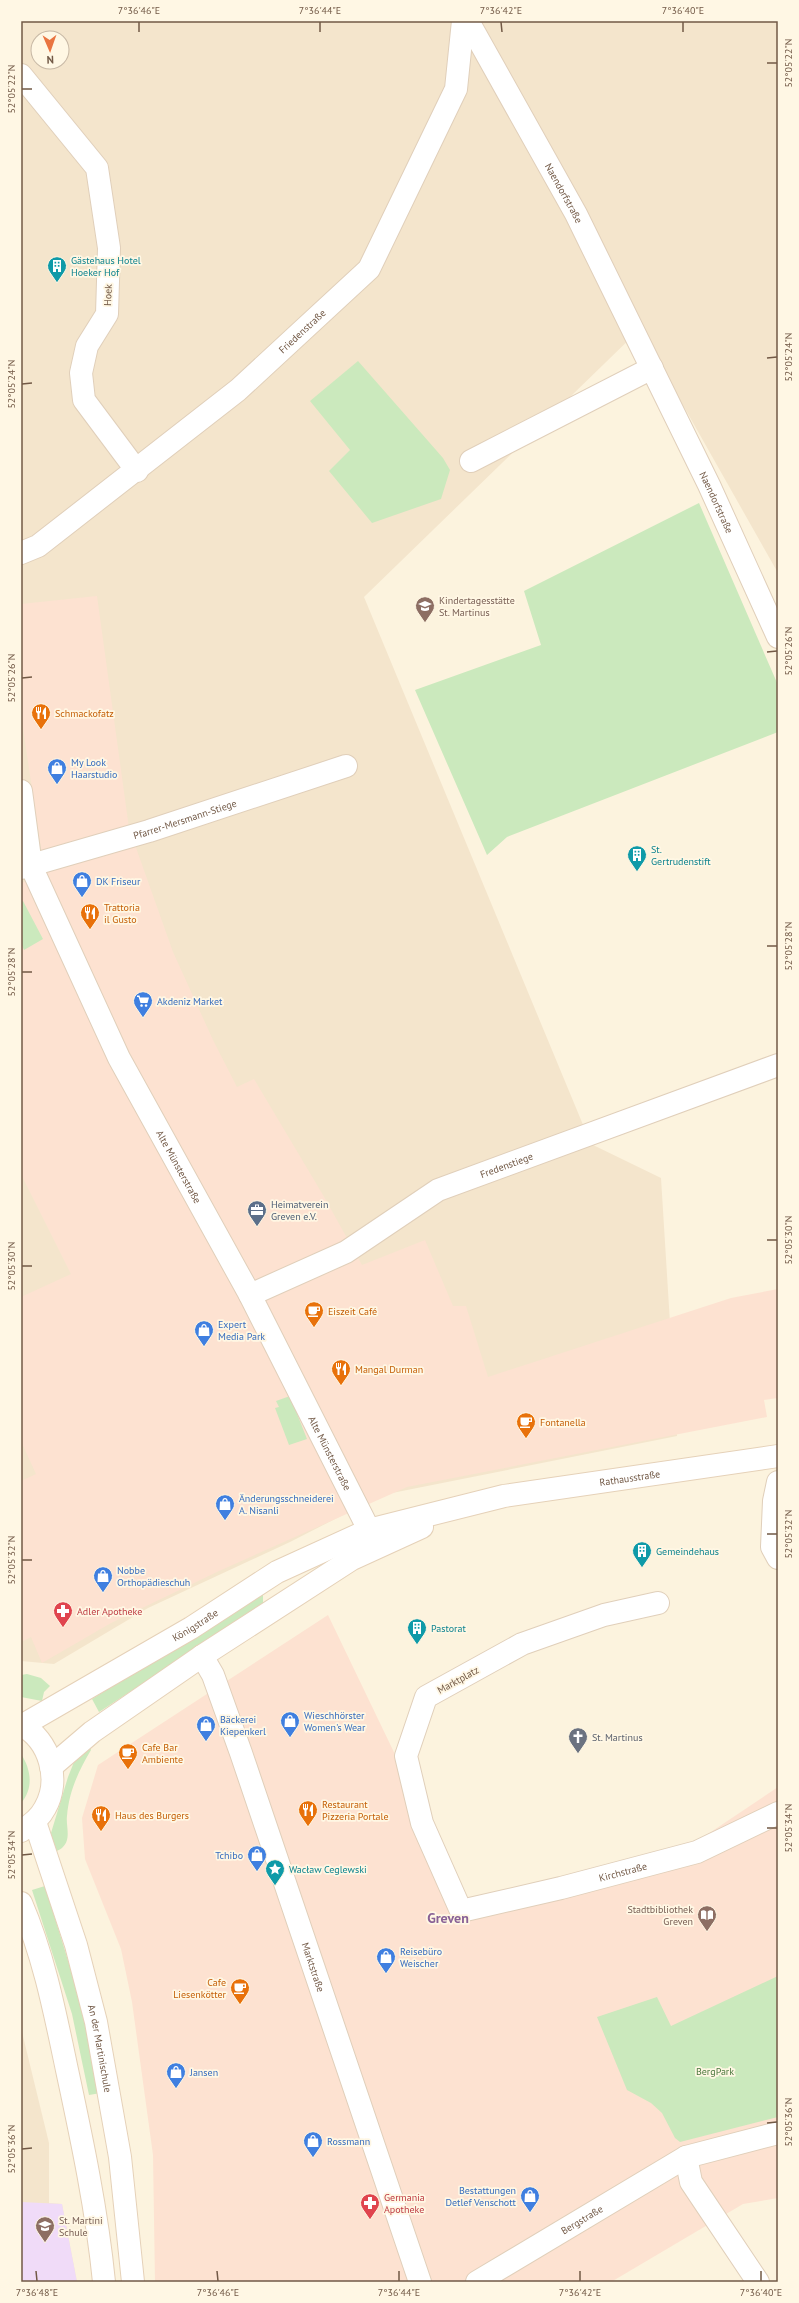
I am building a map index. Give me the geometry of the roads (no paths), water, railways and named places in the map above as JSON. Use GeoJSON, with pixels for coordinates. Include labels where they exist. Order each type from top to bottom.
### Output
{"type":"FeatureCollection","features":[{"type":"Feature","properties":{"kind":"street","name":"Friedenstraße"},"geometry":{"type":"LineString","coordinates":[[21,553],[38,546],[137,471],[238,390],[369,269],[456,89],[463,21]]}},
{"type":"Feature","properties":{"kind":"street","name":"Naendorfstraße"},"geometry":{"type":"LineString","coordinates":[[468,21],[576,214],[709,484],[778,637]]}},
{"type":"Feature","properties":{"kind":"street","name":"Hoek"},"geometry":{"type":"LineString","coordinates":[[21,75],[97,168],[110,248],[107,314],[88,346],[81,373],[84,400],[137,471]]}},
{"type":"Feature","properties":{"kind":"street"},"geometry":{"type":"LineString","coordinates":[[471,461],[652,368]]}},
{"type":"Feature","properties":{"kind":"street","name":"Pfarrer-Mersmann-Stiege"},"geometry":{"type":"LineString","coordinates":[[26,867],[149,831],[346,766]]}},
{"type":"Feature","properties":{"kind":"street","name":"Alte Münsterstraße"},"geometry":{"type":"LineString","coordinates":[[21,791],[26,867],[119,1058],[250,1295],[373,1539]]}},
{"type":"Feature","properties":{"kind":"street","name":"Fredenstiege"},"geometry":{"type":"LineString","coordinates":[[250,1295],[346,1252],[438,1190],[778,1065]]}},
{"type":"Feature","properties":{"kind":"street","name":"Rathausstraße"},"geometry":{"type":"LineString","coordinates":[[373,1539],[504,1496],[778,1456]]}},
{"type":"Feature","properties":{"kind":"street"},"geometry":{"type":"LineString","coordinates":[[778,1482],[774,1501],[772,1547],[778,1558]]}},
{"type":"Feature","properties":{"kind":"street"},"geometry":{"type":"LineString","coordinates":[[51,1767],[92,1732],[202,1656],[352,1559],[373,1539]]}},
{"type":"Feature","properties":{"kind":"street","name":"Königstraße"},"geometry":{"type":"LineString","coordinates":[[22,1725],[184,1632],[277,1572],[373,1539]]}},
{"type":"Feature","properties":{"kind":"street","name":"Marktplatz"},"geometry":{"type":"LineString","coordinates":[[460,1911],[422,1823],[406,1756],[426,1697],[522,1644],[604,1615],[658,1603]]}},
{"type":"Feature","properties":{"kind":"street","name":"Marktstraße"},"geometry":{"type":"LineString","coordinates":[[202,1656],[213,1675],[243,1760],[420,2282]]}},
{"type":"Feature","properties":{"kind":"street"},"geometry":{"type":"LineString","coordinates":[[22,1725],[38,1738],[49,1755],[51,1767],[52,1791],[46,1808],[28,1827]]}},
{"type":"Feature","properties":{"kind":"street","name":"Kirchstraße"},"geometry":{"type":"LineString","coordinates":[[460,1911],[562,1888],[697,1852],[778,1813]]}},
{"type":"Feature","properties":{"kind":"street","name":"An der Martinischule"},"geometry":{"type":"LineString","coordinates":[[28,1827],[76,1945],[96,2022],[120,2157],[133,2282]]}},
{"type":"Feature","properties":{"kind":"street"},"geometry":{"type":"LineString","coordinates":[[21,1903],[50,1991],[76,2115],[101,2252],[104,2282]]}},
{"type":"Feature","properties":{"kind":"street","name":"Bergstraße"},"geometry":{"type":"LineString","coordinates":[[477,2282],[686,2157],[778,2133]]}},
{"type":"Feature","properties":{"kind":"street"},"geometry":{"type":"LineString","coordinates":[[686,2157],[691,2182],[758,2282]]}},
{"type":"Feature","properties":{"kind":"place","name":"Gästehaus Hotel Hoeker Hof"},"geometry":{"type":"Point","coordinates":[57,283]}},
{"type":"Feature","properties":{"kind":"place","name":"Kindertagesstätte St. Martinus"},"geometry":{"type":"Point","coordinates":[425,623]}},
{"type":"Feature","properties":{"kind":"place","name":"Schmackofatz"},"geometry":{"type":"Point","coordinates":[41,730]}},
{"type":"Feature","properties":{"kind":"place","name":"My Look Haarstudio"},"geometry":{"type":"Point","coordinates":[57,785]}},
{"type":"Feature","properties":{"kind":"place","name":"St. Gertrudenstift"},"geometry":{"type":"Point","coordinates":[637,872]}},
{"type":"Feature","properties":{"kind":"place","name":"DK Friseur"},"geometry":{"type":"Point","coordinates":[82,898]}},
{"type":"Feature","properties":{"kind":"place","name":"Trattoria il Gusto"},"geometry":{"type":"Point","coordinates":[90,930]}},
{"type":"Feature","properties":{"kind":"place","name":"Akdeniz Market"},"geometry":{"type":"Point","coordinates":[143,1018]}},
{"type":"Feature","properties":{"kind":"place","name":"Heimatverein Greven e.V."},"geometry":{"type":"Point","coordinates":[257,1227]}},
{"type":"Feature","properties":{"kind":"place","name":"Eiszeit Café"},"geometry":{"type":"Point","coordinates":[314,1328]}},
{"type":"Feature","properties":{"kind":"place","name":"Expert Media Park"},"geometry":{"type":"Point","coordinates":[204,1347]}},
{"type":"Feature","properties":{"kind":"place","name":"Mangal Durman"},"geometry":{"type":"Point","coordinates":[341,1386]}},
{"type":"Feature","properties":{"kind":"place","name":"Fontanella"},"geometry":{"type":"Point","coordinates":[526,1439]}},
{"type":"Feature","properties":{"kind":"place","name":"Änderungsschneiderei A. Nisanli"},"geometry":{"type":"Point","coordinates":[225,1521]}},
{"type":"Feature","properties":{"kind":"place","name":"Gemeindehaus"},"geometry":{"type":"Point","coordinates":[642,1568]}},
{"type":"Feature","properties":{"kind":"place","name":"Nobbe Orthopädieschuh"},"geometry":{"type":"Point","coordinates":[103,1593]}},
{"type":"Feature","properties":{"kind":"place","name":"Adler Apotheke"},"geometry":{"type":"Point","coordinates":[63,1628]}},
{"type":"Feature","properties":{"kind":"place","name":"Pastorat"},"geometry":{"type":"Point","coordinates":[417,1645]}},
{"type":"Feature","properties":{"kind":"place","name":"Wieschhörster Women's Wear"},"geometry":{"type":"Point","coordinates":[290,1738]}},
{"type":"Feature","properties":{"kind":"place","name":"Bäckerei Kiepenkerl"},"geometry":{"type":"Point","coordinates":[206,1742]}},
{"type":"Feature","properties":{"kind":"place","name":"St. Martinus"},"geometry":{"type":"Point","coordinates":[578,1754]}},
{"type":"Feature","properties":{"kind":"place","name":"Cafe Bar Ambiente"},"geometry":{"type":"Point","coordinates":[128,1770]}},
{"type":"Feature","properties":{"kind":"place","name":"Restaurant Pizzeria Portale"},"geometry":{"type":"Point","coordinates":[308,1827]}},
{"type":"Feature","properties":{"kind":"place","name":"Haus des Burgers"},"geometry":{"type":"Point","coordinates":[101,1832]}},
{"type":"Feature","properties":{"kind":"place","name":"Tchibo"},"geometry":{"type":"Point","coordinates":[257,1872]}},
{"type":"Feature","properties":{"kind":"place","name":"Wacław Ceglewski"},"geometry":{"type":"Point","coordinates":[275,1886]}},
{"type":"Feature","properties":{"kind":"place","name":"Stadtbibliothek Greven"},"geometry":{"type":"Point","coordinates":[707,1932]}},
{"type":"Feature","properties":{"kind":"place","name":"Reisebüro Weischer"},"geometry":{"type":"Point","coordinates":[386,1974]}},
{"type":"Feature","properties":{"kind":"place","name":"Cafe Liesenkötter"},"geometry":{"type":"Point","coordinates":[240,2005]}},
{"type":"Feature","properties":{"kind":"place","name":"Jansen"},"geometry":{"type":"Point","coordinates":[176,2089]}},
{"type":"Feature","properties":{"kind":"place","name":"Rossmann"},"geometry":{"type":"Point","coordinates":[313,2158]}},
{"type":"Feature","properties":{"kind":"place","name":"Bestattungen Detlef Venschott"},"geometry":{"type":"Point","coordinates":[530,2213]}},
{"type":"Feature","properties":{"kind":"place","name":"Germania Apotheke"},"geometry":{"type":"Point","coordinates":[370,2220]}},
{"type":"Feature","properties":{"kind":"place","name":"St. Martini Schule"},"geometry":{"type":"Point","coordinates":[45,2243]}},
{"type":"Feature","properties":{"kind":"district","name":"Greven"},"geometry":{"type":"Point","coordinates":[448,1918]}},
{"type":"Feature","properties":{"kind":"park label","name":"BergPark"},"geometry":{"type":"Point","coordinates":[715,2071]}}]}
